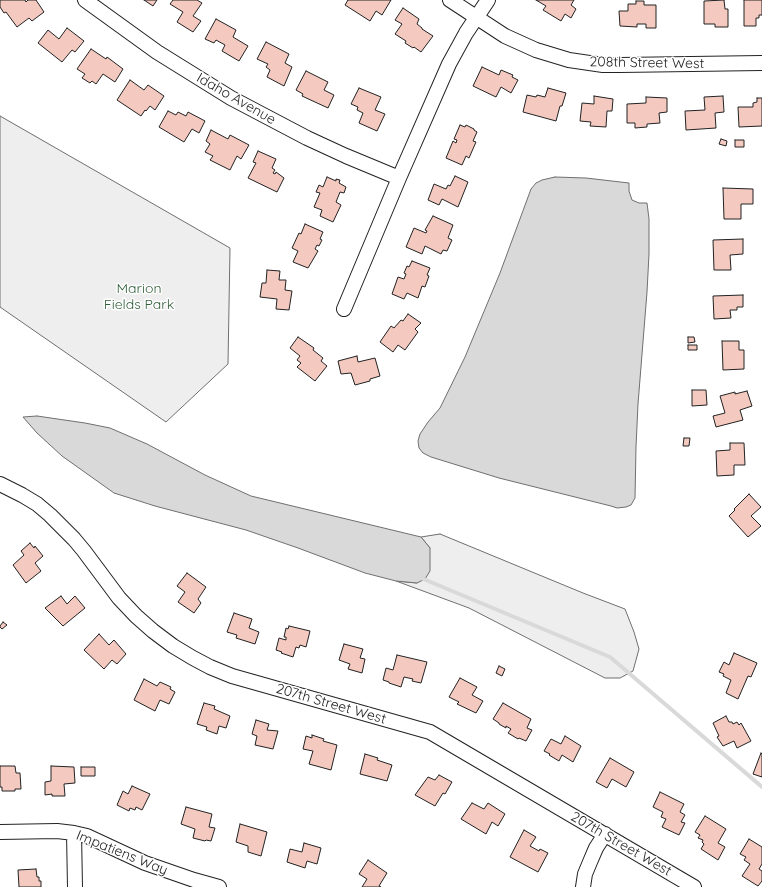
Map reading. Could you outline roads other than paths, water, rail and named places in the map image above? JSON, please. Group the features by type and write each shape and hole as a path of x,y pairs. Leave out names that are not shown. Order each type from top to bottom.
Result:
{"street":[{"name":"Idaho Avenue","path":"85,0 157,52 231,98 307,138 399,178"},
{"name":"208th Street West","path":"450,0 505,36 536,50 569,60 603,65 762,63"},
{"path":"344,309 449,64 476,17 488,0"},
{"name":"207th Street West","path":"0,484 37,504 63,526 84,551 119,598 136,616 179,650 210,667 232,676 430,732 694,887"},
{"name":"Impatiens Way","path":"0,832 57,831 87,836 145,863 219,887"},
{"path":"74,833 75,887"},
{"path":"583,887 585,874 596,848 605,834"}],"waterway":[{"path":"421,578 610,657 762,787"}],"park label":[{"name":"Marion Fields Park","path":"139,298"}]}
